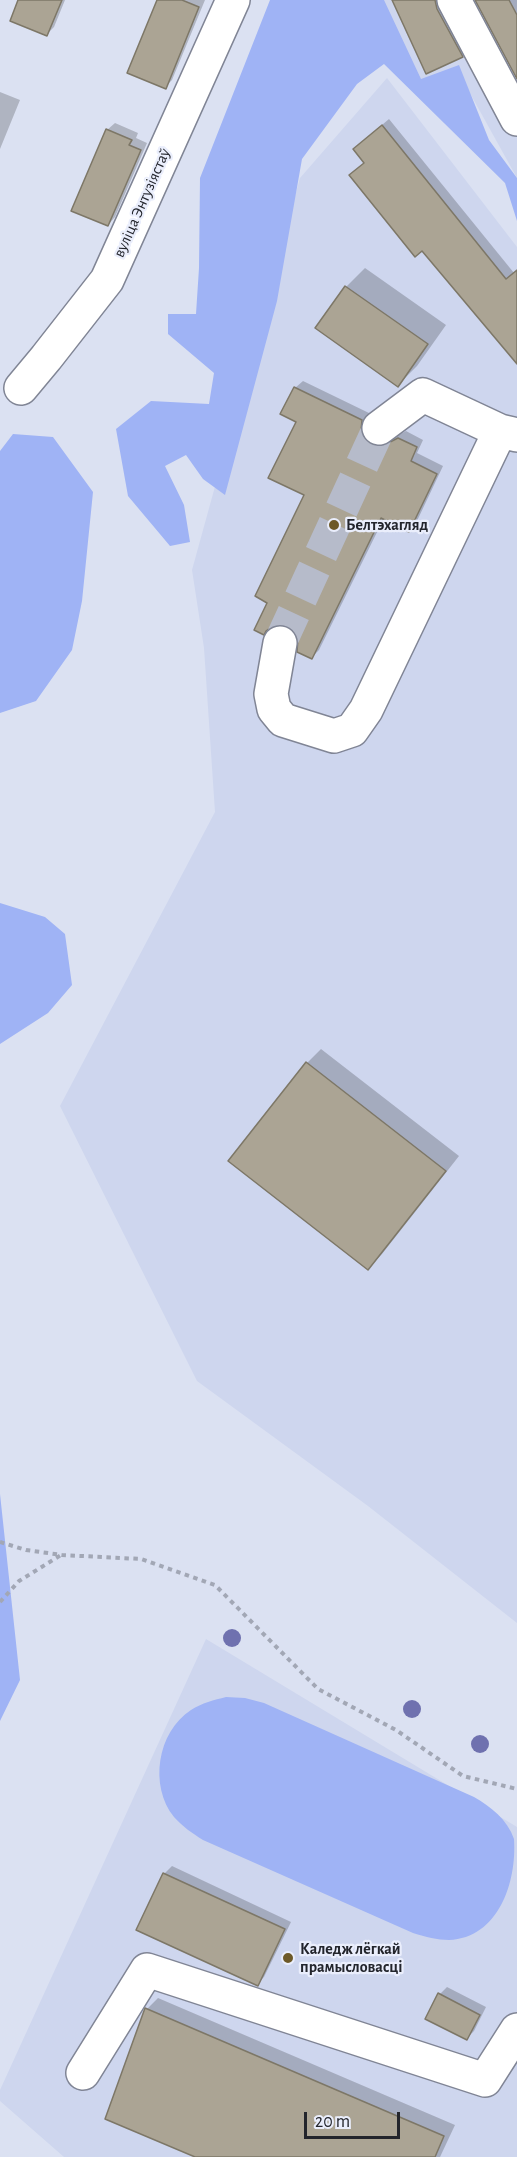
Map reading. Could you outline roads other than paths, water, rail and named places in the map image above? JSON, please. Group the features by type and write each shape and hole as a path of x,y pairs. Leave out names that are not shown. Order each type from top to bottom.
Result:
{"street":[{"name":"вуліца Энтузіястаў","path":"21,388 107,280 233,0"},
{"path":"454,0 517,119"},
{"path":"280,643 271,694 274,709 283,720 334,736 352,730 366,710 509,433 423,395 379,428"},
{"path":"83,2073 147,1970 485,2080 517,2030"}],"tunnel":[{"path":"280,643 379,428"}],"place":[{"name":"Белтэхагляд","path":"334,525"},
{"name":"Каледж лёгкай прамысловасці","path":"288,1958"}]}
